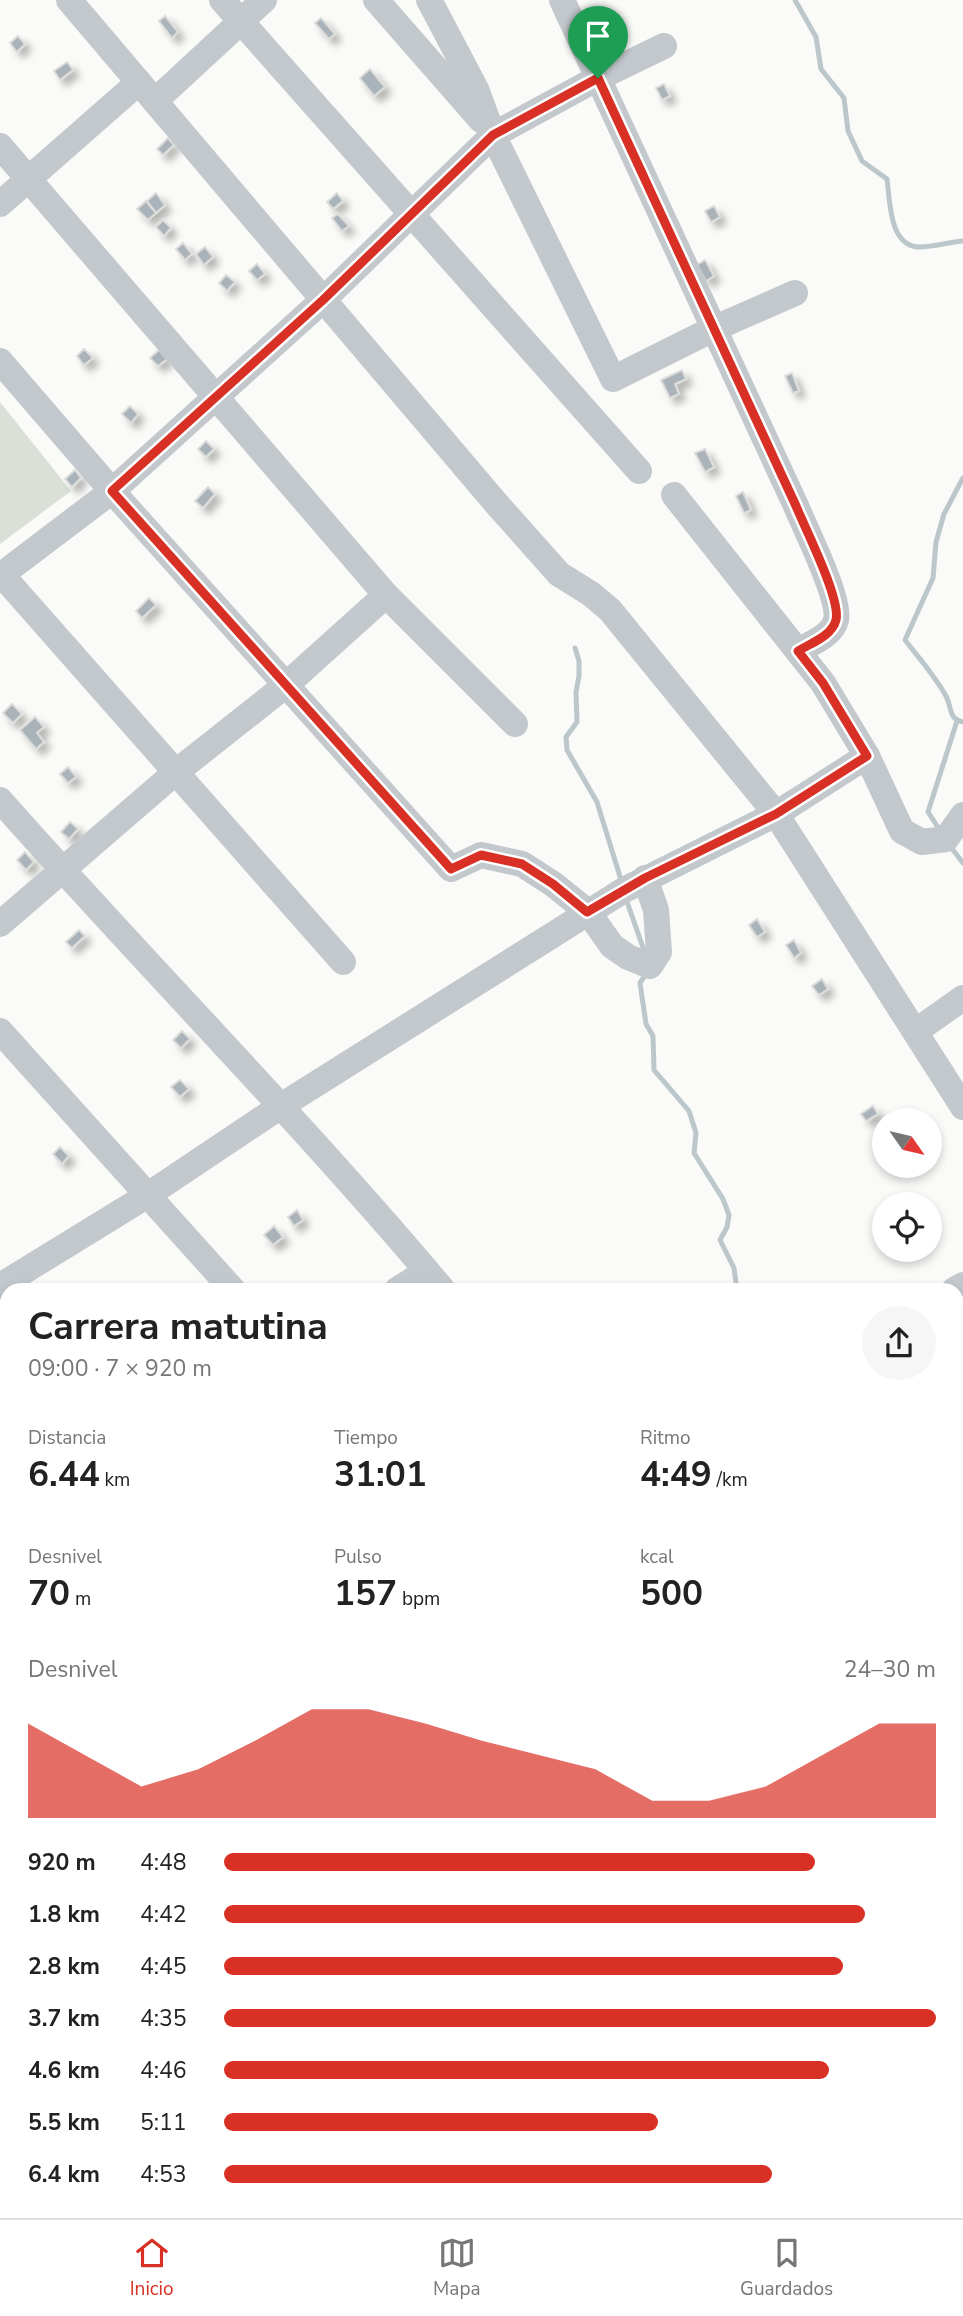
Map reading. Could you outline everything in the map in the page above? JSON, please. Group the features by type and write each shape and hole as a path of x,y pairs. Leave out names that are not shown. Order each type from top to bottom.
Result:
{"street":[{"path":"69,0 559,574 591,594 610,610 776,814 963,1107"},
{"path":"222,0 639,471"},
{"path":"0,204 29,179 241,21 264,0"},
{"path":"376,0 493,135"},
{"path":"429,0 476,89 493,135 613,379 713,329 796,293"},
{"path":"562,0 796,506 835,605 836,620 828,633 798,651"},
{"path":"343,962 1,576 112,491 323,300 493,135 664,46"},
{"path":"0,146 386,595 515,724"},
{"path":"0,360 112,491 451,869 481,855 522,864 553,884 587,912 612,946 628,957 650,966 659,952 656,910 645,878"},
{"path":"674,495 823,683 867,756 902,831 922,842 946,839 963,815"},
{"path":"0,924 176,772 286,685 386,595"},
{"path":"5,1283 148,1195 281,1106 587,912 645,878 776,814 867,756"},
{"path":"0,800 61,870 281,1106 435,1280"},
{"path":"915,1031 963,998"},
{"path":"0,1031 227,1283"}],"shaded area":[{"path":"0,402 71,491 0,544"}],"building":[{"path":"165,16 178,32 172,38 159,21"},
{"path":"321,18 335,34 329,39 315,23"},
{"path":"18,36 25,44 17,52 10,43"},
{"path":"67,62 73,70 60,80 54,71"},
{"path":"370,69 385,87 374,96 360,78"},
{"path":"664,84 670,96 662,100 656,88"},
{"path":"168,138 174,145 163,155 157,149"},
{"path":"156,193 165,205 156,213 147,201"},
{"path":"337,193 343,201 333,209 327,202"},
{"path":"146,201 156,213 148,220 137,209"},
{"path":"714,206 720,217 711,222 705,211"},
{"path":"338,214 349,226 342,231 332,218"},
{"path":"163,220 171,228 164,236 156,227"},
{"path":"183,243 192,254 185,260 176,249"},
{"path":"205,247 213,257 204,265 196,254"},
{"path":"705,260 714,276 706,281 697,265"},
{"path":"257,264 265,274 257,280 249,271"},
{"path":"226,275 235,282 227,291 219,283"},
{"path":"84,349 93,358 84,365 77,356"},
{"path":"159,350 167,359 158,366 150,358"},
{"path":"682,370 686,379 675,384 679,394 670,398 661,380"},
{"path":"792,373 799,391 793,393 785,376"},
{"path":"130,406 138,414 131,423 122,414"},
{"path":"206,441 214,449 206,457 198,449"},
{"path":"705,449 714,467 705,472 695,453"},
{"path":"75,470 81,478 72,487 65,479"},
{"path":"208,487 215,494 203,508 195,501"},
{"path":"743,492 751,510 744,513 736,496"},
{"path":"149,598 156,605 142,618 136,611"},
{"path":"12,704 22,714 13,723 3,713"},
{"path":"35,717 44,727 37,733 44,742 36,749 20,730"},
{"path":"68,767 76,777 68,783 60,774"},
{"path":"70,822 78,829 69,839 61,832"},
{"path":"25,852 34,862 26,870 17,860"},
{"path":"757,919 765,932 757,937 749,925"},
{"path":"79,930 85,936 72,948 66,942"},
{"path":"794,940 801,953 794,958 786,945"},
{"path":"822,979 828,989 819,995 812,986"},
{"path":"182,1031 190,1039 181,1048 173,1040"},
{"path":"180,1080 189,1089 180,1097 171,1087"},
{"path":"873,1106 874,1108 872,1108 872,1118 866,1121 861,1114"},
{"path":"60,1147 69,1156 62,1164 53,1154"},
{"path":"297,1210 303,1220 294,1226 288,1217"},
{"path":"274,1226 283,1237 273,1245 264,1235"}],"waterway":[{"path":"795,0 816,37 821,69 844,98 848,131 862,161 887,179 893,221 902,239 910,245 920,247 963,241"},
{"path":"963,478 944,514 936,542 933,578 905,640 942,689 955,718 963,722"},
{"path":"575,648 579,661 577,722 566,737 567,750 597,802 622,883"},
{"path":"941,832 928,812 957,721"},
{"path":"950,846 963,863"},
{"path":"626,899 646,956"},
{"path":"646,974 640,983 646,1024 653,1036 654,1070 689,1111 696,1133 694,1153 723,1199 729,1215 727,1227 720,1240 734,1268 736,1283"}],"route":[{"path":"598,78 823,570 835,605 836,620 828,633 798,651 823,683 867,756 776,814 645,878 587,912 553,884 522,864 481,855 451,869 112,491 323,300 493,135 598,78"}]}
